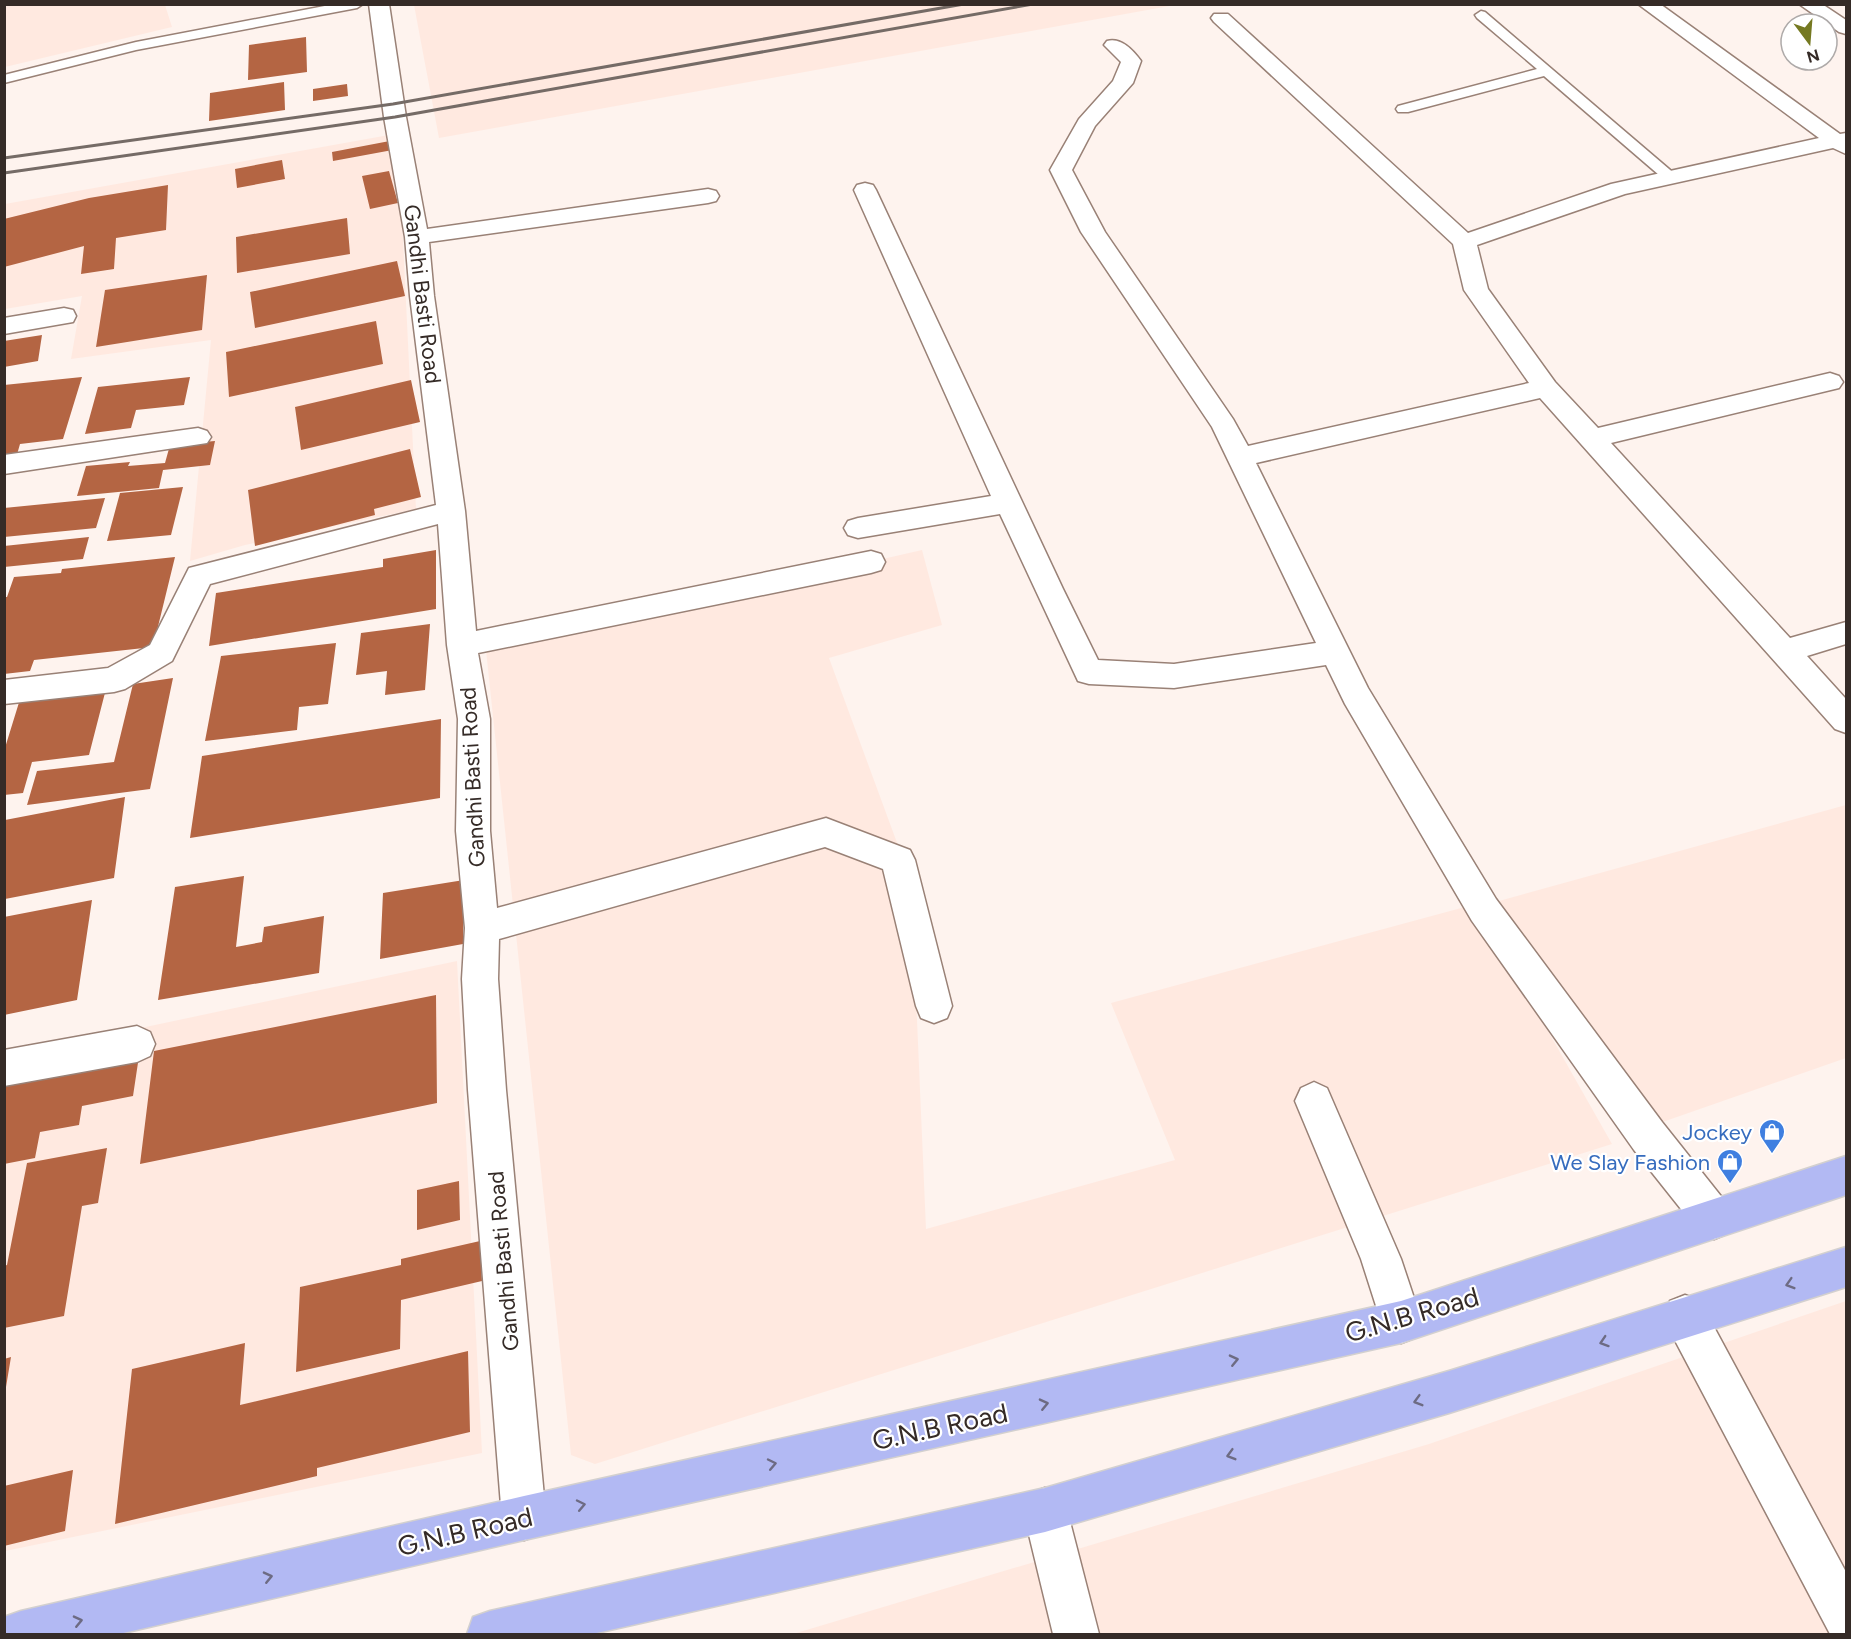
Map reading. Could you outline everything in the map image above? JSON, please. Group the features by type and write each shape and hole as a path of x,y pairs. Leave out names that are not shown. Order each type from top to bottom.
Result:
{"main road":[{"name":"G.N.B Road","path":"21,1635 524,1518 1039,1405 1401,1322 1846,1176"},
{"path":"490,1635 1045,1510 1449,1392 1684,1316 1846,1267"}],"street":[{"name":"Gandhi Basti Road","path":"379,4 395,117 417,237 423,308 451,511 462,645 474,719 472,831 482,928 480,979 487,1090 524,1518"},
{"path":"1647,4 1844,143"},
{"path":"1808,4 1846,28"},
{"path":"1221,18 1464,242 1476,290 1546,388 1846,720"},
{"path":"1114,45 1131,62 1123,83 1086,123 1061,170 1093,232 1224,424 1356,695 1484,910 1648,1136 1714,1219"},
{"path":"1464,242 1619,189 1844,143"},
{"path":"864,190 1008,503 1089,672 1174,676 1335,652"},
{"path":"417,237 708,196"},
{"path":"4,326 64,316"},
{"path":"1591,439 1830,382"},
{"path":"1240,457 1546,388"},
{"path":"4,465 198,437"},
{"path":"858,528 1008,503"},
{"path":"4,692 114,680 161,653 199,576 451,511"},
{"path":"462,645 871,562"},
{"path":"1784,651 1846,633"},
{"path":"482,928 826,832 898,860 934,1006"},
{"path":"4,1068 137,1044"},
{"path":"1314,1101 1381,1260 1401,1322"},
{"path":"1684,1316 1846,1618"},
{"path":"1045,1510 1076,1635"}],"lane":[{"path":"4,79 136,46 357,4"},
{"path":"1482,15 1671,178"},
{"path":"1403,109 1546,71"}],"shaded area":[{"path":"414,4 1175,5 439,138"},
{"path":"4,5 165,5 172,27 5,67"},
{"path":"389,135 399,157 416,509 245,545 190,561 211,340 71,359 82,296 5,309 5,204"},
{"path":"922,550 942,625 829,658 896,840 922,898 914,950 926,1229 1175,1160 1111,1003 1476,904 1612,1144 595,1464 571,1455 486,650"},
{"path":"1846,805 1846,1058 1634,1132 1499,901"},
{"path":"457,961 482,1453 5,1551 4,1057"},
{"path":"1846,1301 1846,1634 793,1634 1429,1444"}],"building":[{"path":"306,37 307,72 248,80 249,45"},
{"path":"284,82 285,110 209,121 210,93"},
{"path":"347,84 348,96 313,101 313,89"},
{"path":"395,140 398,149 333,161 332,152"},
{"path":"282,160 285,179 237,188 235,169"},
{"path":"389,171 398,203 370,209 362,176"},
{"path":"168,185 166,230 116,238 114,269 81,274 84,246 4,267 4,219 89,198"},
{"path":"347,218 350,254 237,273 236,237"},
{"path":"397,261 405,296 255,328 250,292"},
{"path":"207,275 202,330 96,347 105,290"},
{"path":"376,321 383,364 229,397 226,352"},
{"path":"42,335 38,361 4,367 4,341"},
{"path":"82,377 63,439 20,444 16,458 4,459 4,385"},
{"path":"190,377 184,405 136,410 131,428 85,434 98,387"},
{"path":"411,380 420,422 301,450 295,407"},
{"path":"215,441 210,465 163,470 159,488 77,496 86,466 130,462 128,466 165,463 170,445"},
{"path":"410,449 421,497 374,509 375,515 255,546 248,490"},
{"path":"183,487 171,535 107,541 120,493"},
{"path":"105,498 96,528 4,537 4,508"},
{"path":"89,537 83,559 4,567 4,546"},
{"path":"436,550 436,609 209,646 216,593 383,567 383,559"},
{"path":"175,557 153,647 34,660 30,671 4,674 4,597 7,597 14,577 61,573 62,569"},
{"path":"430,624 425,690 385,695 387,671 356,675 361,633"},
{"path":"336,643 328,704 299,707 297,730 205,741 221,656"},
{"path":"173,678 150,789 27,805 37,771 114,762 133,684"},
{"path":"107,685 89,755 32,762 23,793 4,795 4,751 21,696"},
{"path":"441,719 440,798 190,838 202,756"},
{"path":"125,797 114,878 5,899 5,820"},
{"path":"244,876 236,947 262,942 264,927 324,916 319,973 158,1000 175,887"},
{"path":"464,880 463,944 380,959 383,893"},
{"path":"92,900 77,1000 4,1015 4,917"},
{"path":"436,995 437,1103 140,1164 154,1051"},
{"path":"139,1056 133,1096 82,1106 79,1125 40,1132 35,1158 4,1164 4,1080"},
{"path":"107,1148 98,1203 82,1206 64,1316 4,1328 4,1266 7,1265 27,1163"},
{"path":"459,1181 460,1220 417,1230 417,1190"},
{"path":"480,1241 482,1281 401,1300 400,1349 296,1372 300,1287 401,1265 401,1259"},
{"path":"245,1343 240,1405 468,1351 470,1432 317,1468 317,1476 115,1524 132,1369"},
{"path":"11,1357 6,1387 4,1387 4,1359"},
{"path":"73,1470 65,1531 4,1546 4,1486"}],"railway":[{"path":"4,158 393,104 964,4"},
{"path":"4,173 395,117 1033,4"}],"place":[{"name":"Jockey","path":"1772,1155"},
{"name":"We Slay Fashion","path":"1730,1185"}]}
